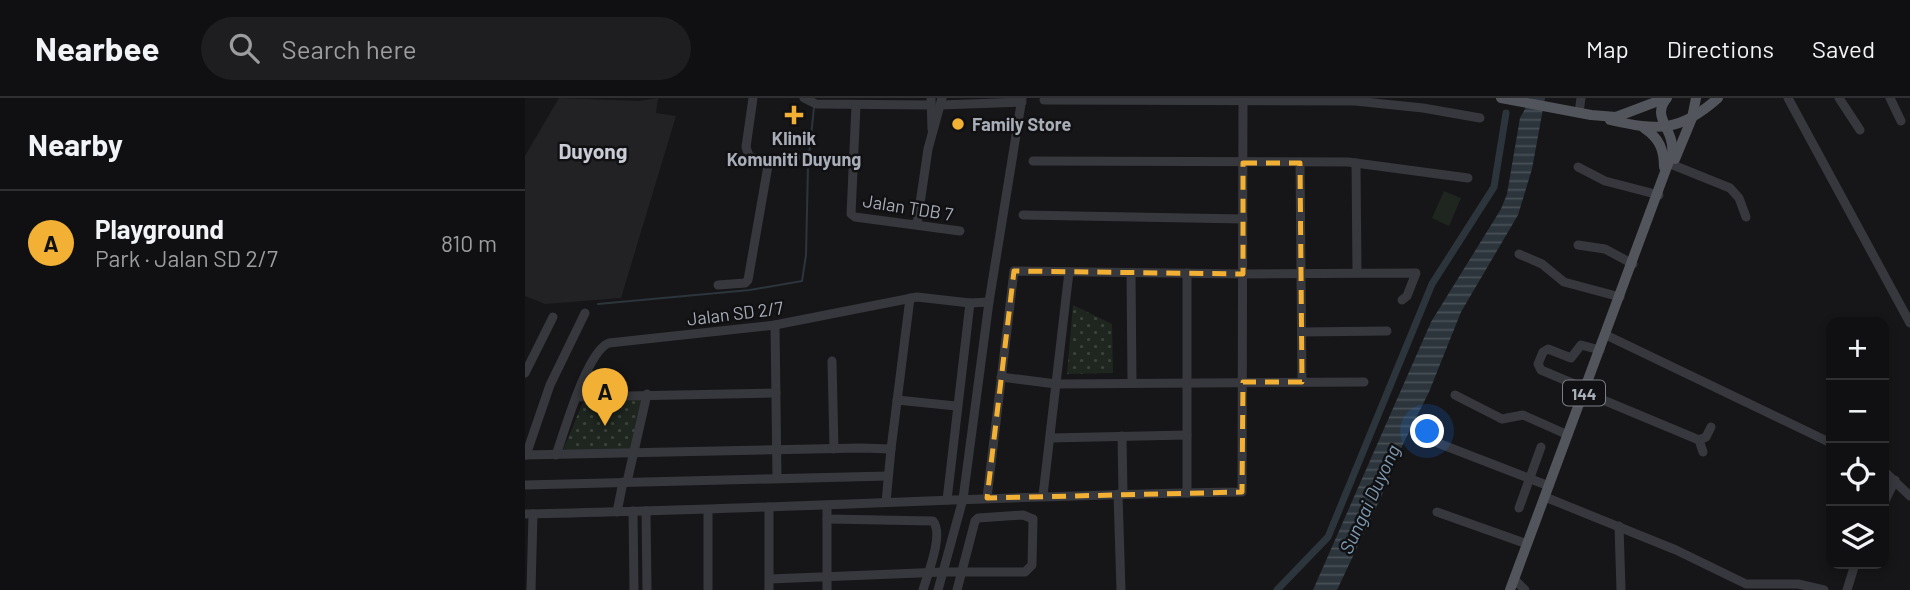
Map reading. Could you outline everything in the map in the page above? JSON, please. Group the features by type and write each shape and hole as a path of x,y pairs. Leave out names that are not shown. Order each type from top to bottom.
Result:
{"main road":[{"path":"1501,98 1638,126 1667,127 1692,118 1718,98"},
{"path":"1591,115 1626,115 1666,98"},
{"name":"144","path":"1512,585 1660,191 1672,153 1672,138 1661,119 1660,109 1666,98"},
{"name":"144","path":"1660,191 1692,118 1696,98"},
{"path":"1679,150 1718,98"},
{"path":"1638,126 1653,134 1662,149 1664,168 1660,191"}],"street":[{"path":"753,98 747,151 753,158 769,160 796,157"},
{"path":"1579,113 1581,98"},
{"path":"1788,98 1910,323"},
{"path":"1839,98 1860,130"},
{"path":"1890,98 1901,121"},
{"path":"917,224 928,149 941,101 1022,100 989,302 963,499 937,590"},
{"path":"1044,100 1355,101 1423,108 1480,118"},
{"path":"531,590 528,571 529,514 708,510 1044,495 1242,492 1243,100"},
{"path":"810,101 856,106 930,102 932,134"},
{"name":"Jalan TDB 7","path":"856,106 851,214 855,217 960,231"},
{"path":"718,285 744,283 748,280 769,160"},
{"path":"1033,161 1356,163 1468,178"},
{"path":"1300,163 1302,382"},
{"path":"1356,163 1357,273"},
{"path":"1673,165 1730,188 1739,198 1746,217"},
{"path":"1578,167 1605,181 1660,191"},
{"path":"1023,215 1243,219"},
{"path":"1578,245 1605,248 1633,264"},
{"path":"1519,254 1542,264 1565,282 1620,297"},
{"path":"987,498 1014,271 1187,274 1416,273 1407,296 1402,300"},
{"path":"1044,495 1069,272"},
{"path":"1131,273 1132,383"},
{"path":"1187,274 1187,493"},
{"path":"886,502 910,298"},
{"name":"Jalan SD 2/7","path":"556,454 587,370 603,346 775,325 910,298 989,302"},
{"path":"947,500 970,303"},
{"path":"585,313 550,385 526,455 891,449"},
{"path":"525,373 553,317"},
{"path":"775,325 777,478"},
{"path":"1302,332 1387,331"},
{"path":"1606,335 1826,441"},
{"path":"1600,350 1581,345 1571,358 1548,349 1543,352 1538,364 1541,370 1585,391 1699,440 1706,437 1711,426"},
{"path":"832,361 834,449"},
{"path":"1001,377 1056,384 1364,382"},
{"path":"577,397 776,393"},
{"path":"617,512 647,394"},
{"path":"1455,395 1501,419 1524,415 1568,435"},
{"path":"897,400 956,406"},
{"path":"1050,438 1187,435"},
{"path":"1121,590 1122,436"},
{"path":"1430,440 1549,485"},
{"path":"1699,440 1703,452"},
{"path":"1519,508 1541,447"},
{"path":"1889,475 1910,496"},
{"path":"525,485 888,476"},
{"path":"1889,493 1895,480"},
{"path":"1545,497 1676,550 1746,584 1798,584 1824,590"},
{"path":"827,505 827,590"},
{"path":"769,507 769,590"},
{"path":"708,510 708,590"},
{"path":"633,511 634,590"},
{"path":"646,511 647,590"},
{"path":"1437,512 1527,544"},
{"path":"769,579 827,576 943,572 961,572 1030,570 1033,519 1023,515 978,518 975,521 961,572 957,590"},
{"path":"827,519 933,521 937,527 937,537 923,590"},
{"path":"1619,526 1621,590"},
{"path":"1848,589 1854,569"},
{"path":"1512,585 1525,590"}],"highlighted area":[{"path":"1243,163 1300,163 1302,382 1243,382 1242,492 987,498 1014,271 1243,274"}],"shaded area":[{"path":"559,98 639,101 658,98 656,113 676,116 621,298 545,304 525,296 525,156"},
{"path":"1444,191 1461,198 1449,226 1432,218"},
{"path":"1073,305 1112,324 1113,373 1067,374"},
{"path":"643,399 631,450 563,450 583,402"}],"water":[{"name":"Sungai Duyong","path":"1531,98 1545,98 1532,169 1518,215 1461,312 1429,392 1337,590 1313,590 1431,322 1501,209 1507,194 1520,118"}],"waterway":[{"path":"598,304 750,290 802,281 806,255 808,166 814,107"},
{"path":"1277,590 1328,537 1432,284 1494,187 1506,113"}],"place":[{"name":"Klinik Komuniti Duyung","path":"794,115"},
{"name":"Family Store","path":"958,124"},
{"name":"Playground","path":"605,426"}],"district":[{"name":"Duyong","path":"593,150"}]}
